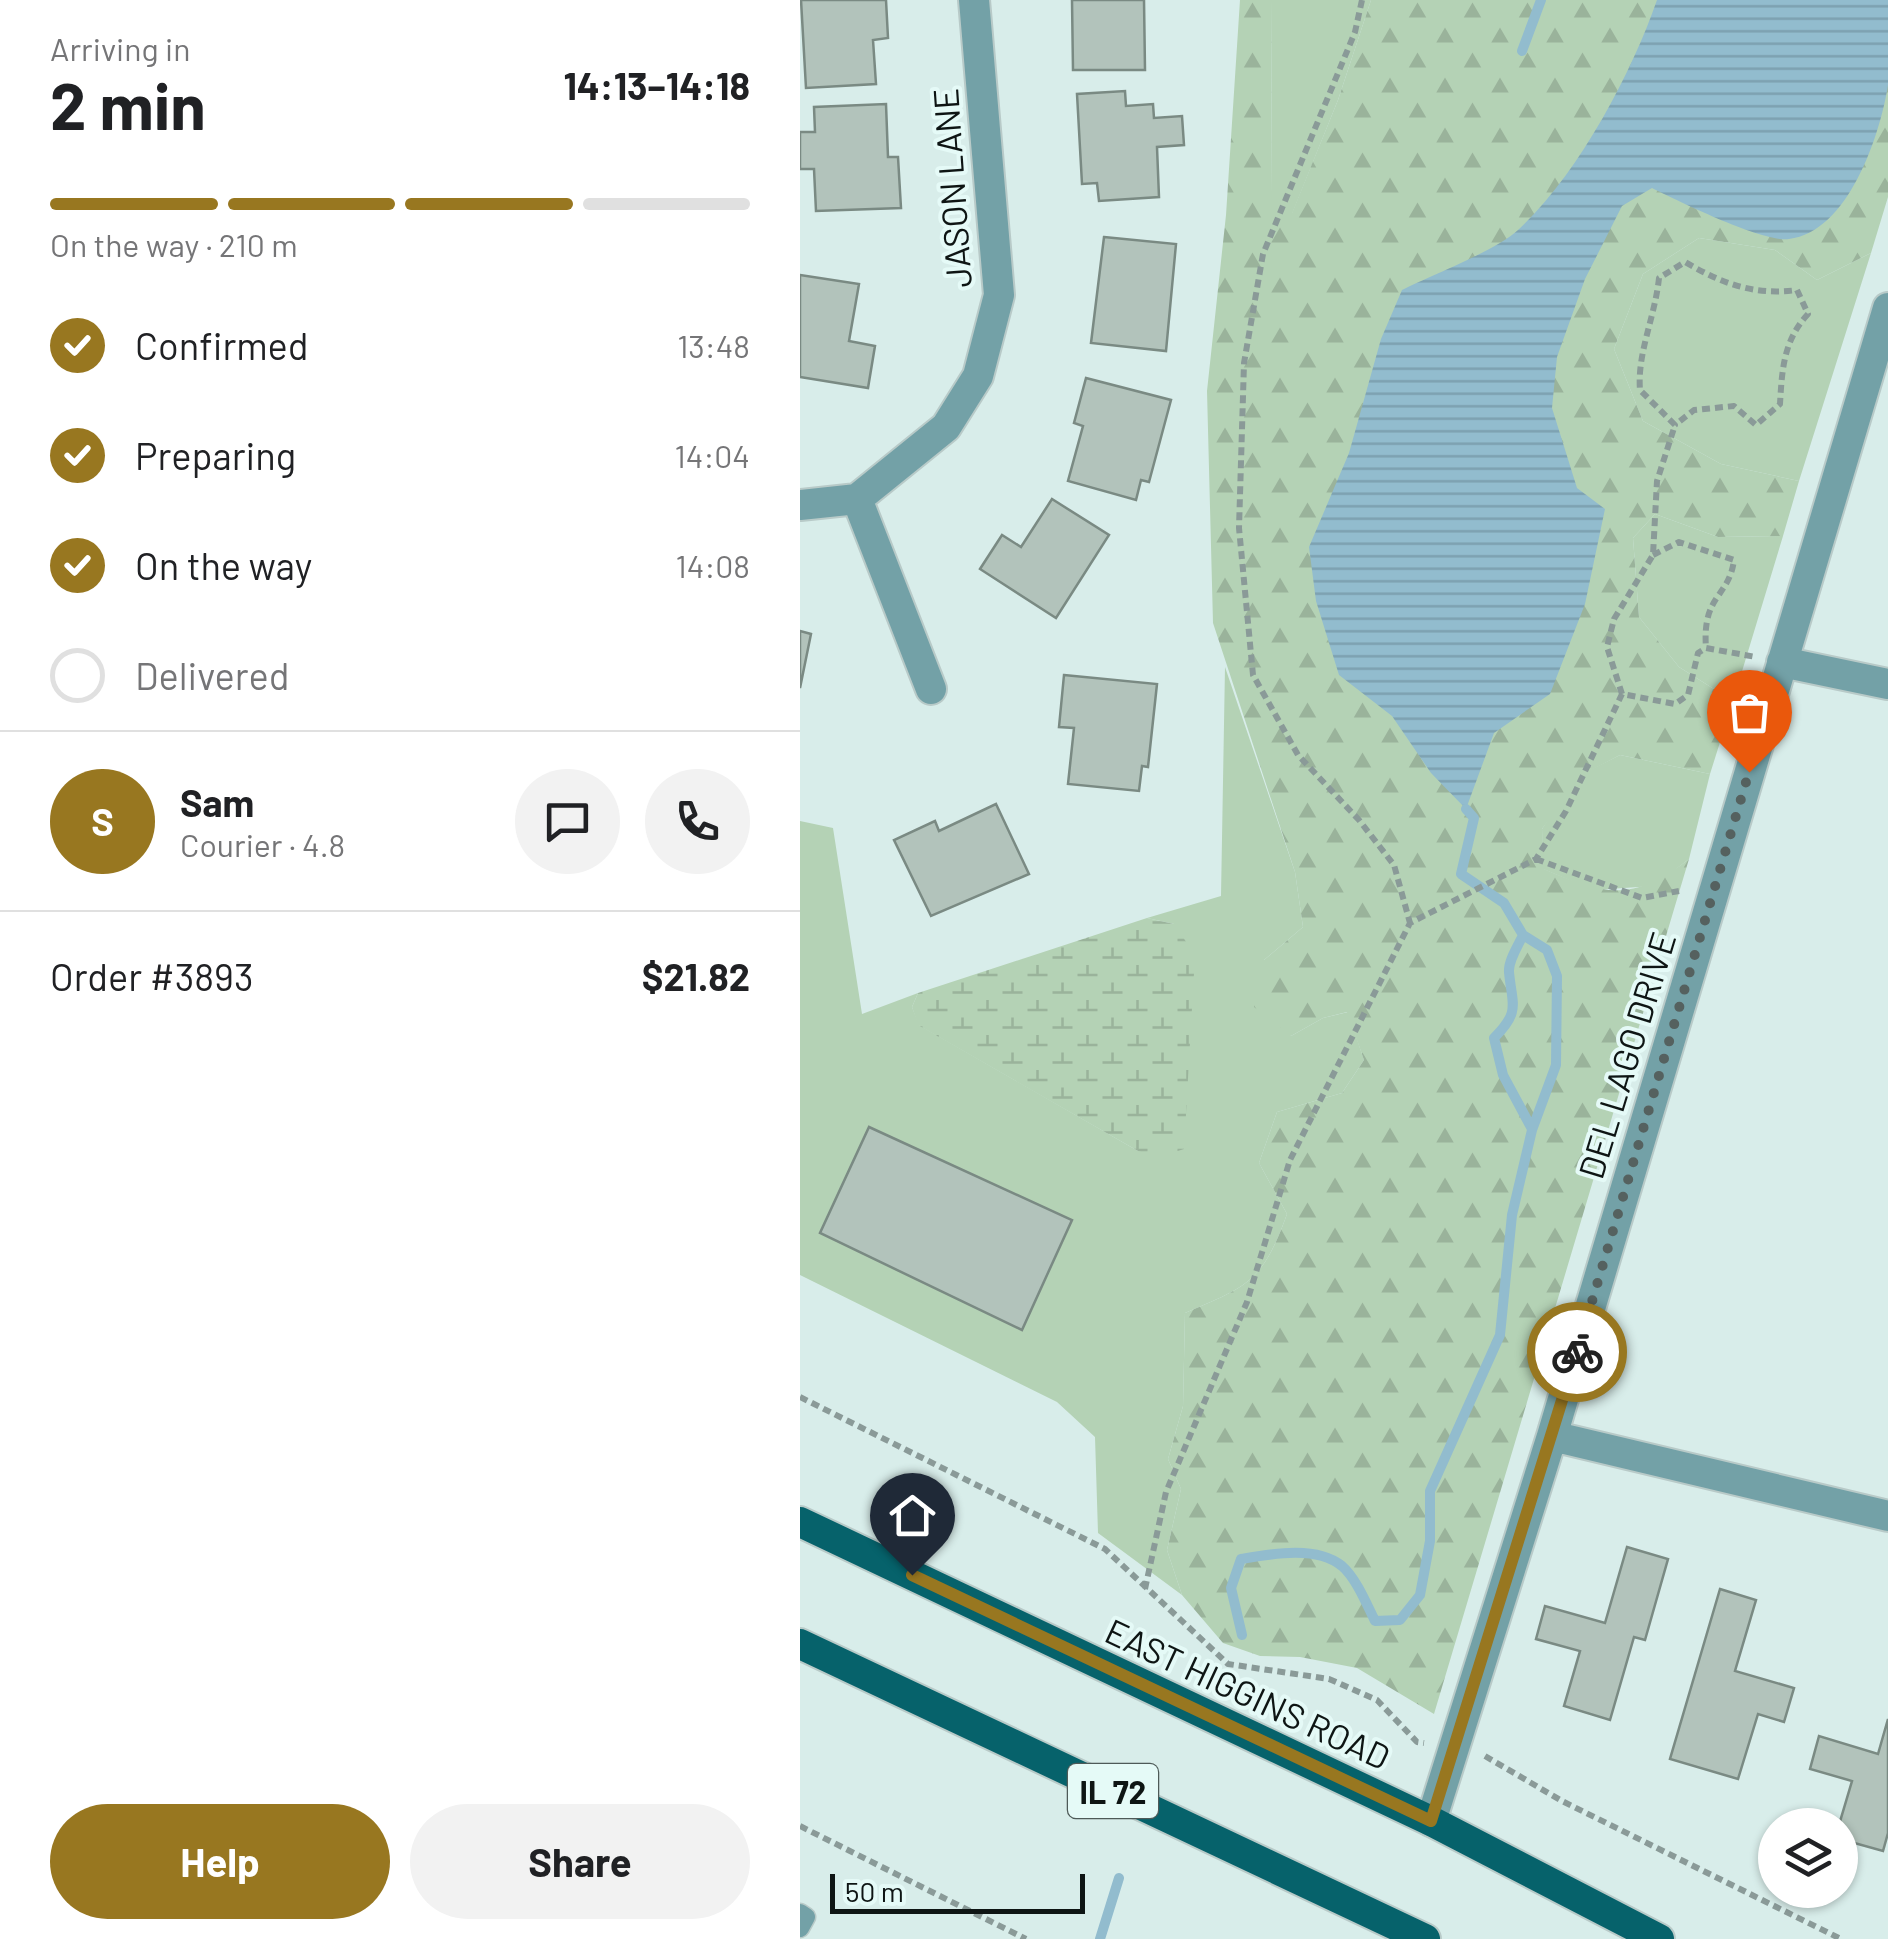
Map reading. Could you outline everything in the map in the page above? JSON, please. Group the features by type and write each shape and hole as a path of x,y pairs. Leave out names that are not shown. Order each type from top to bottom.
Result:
{"main road":[{"name":"EAST HIGGINS ROAD","path":"800,1522 1431,1821 1660,1939"},
{"name":"IL 72","path":"800,1644 1425,1939"}],"street":[{"name":"JASON LANE","path":"857,499 946,428 978,376 999,295 974,0"},
{"name":"DEL LAGO DRIVE","path":"1431,1821 1552,1436 1782,662 1882,354 1888,308"},
{"path":"800,504 857,499 932,689"},
{"path":"1782,662 1888,684"},
{"path":"1552,1436 1888,1516"}],"lane":[{"path":"800,1913 806,1917 800,1928"}],"path":[{"path":"1362,0 1355,32 1263,254 1244,363 1239,528 1253,675 1298,755 1359,820 1394,865 1410,923"},
{"path":"1144,1588 1166,1492 1247,1302 1290,1160 1410,923 1536,859 1566,811 1622,694 1607,647 1614,619 1653,554 1657,481 1675,425 1694,410 1734,406 1756,425 1780,404 1782,363 1792,331 1808,314 1797,290 1772,293 1722,283 1685,262 1659,278 1654,320 1638,364 1640,390 1675,425"},
{"path":"1653,554 1679,542 1734,560 1732,577 1714,596 1704,622 1706,648"},
{"path":"1622,694 1675,704 1688,696 1698,653 1706,648 1782,662"},
{"path":"1536,859 1642,898 1680,891"},
{"path":"800,1397 1106,1549 1228,1664 1329,1679 1377,1700 1417,1742 1488,1757 1562,1800 1841,1939"},
{"path":"800,1826 1013,1936 1026,1939"}],"green space":[{"path":"1240,0 1272,0 1271,193 1292,213 1338,100 1371,0 1888,0 1888,197 1871,253 1817,280 1775,250 1699,238 1643,274 1614,349 1643,421 1721,464 1799,481 1783,536 1718,537 1655,514 1633,538 1639,617 1679,667 1733,701 1710,774 1620,755 1582,775 1542,829 1544,869 1602,889 1635,888 1689,859 1434,1714 1357,1668 1300,1657 1260,1656 1223,1643 1182,1595 1167,1550 1181,1489 1168,1459 1183,1406 1185,1313 1239,1287 1261,1268 1270,1254 1287,1214 1259,1163 1277,1112 1342,1093 1364,1060 1347,1012 1323,1018 1291,1036 1254,1007 1264,960 1303,927 1295,872 1213,623 1207,391 1226,215"},
{"path":"1272,0 1371,0 1338,100 1292,214 1271,194"},
{"path":"1699,238 1775,250 1817,280 1871,253 1799,481 1721,464 1643,421 1614,349 1643,274"},
{"path":"1655,514 1718,537 1783,536 1733,701 1679,667 1639,617 1633,538"},
{"path":"1225,667 1295,872 1303,927 1264,960 1291,1036 1323,1018 1348,1012 1364,1060 1342,1093 1277,1112 1259,1163 1287,1214 1270,1254 1261,1268 1239,1287 1185,1313 1183,1406 1168,1459 1181,1489 1167,1550 1182,1595 1098,1533 1095,1437 1057,1402 800,1275 800,821 833,828 862,1014 918,993 912,1007 919,1025 1138,1151 1174,924 1147,918 1221,896"},
{"path":"1620,755 1710,774 1689,859 1654,886 1593,890 1543,869 1542,829 1582,774"},
{"path":"1147,918 1174,924 1195,955 1184,1149 1159,1157 1138,1151 918,1025 912,1007 918,993"}],"water":[{"path":"1657,0 1888,0 1888,85 1884,106 1858,178 1828,219 1810,232 1789,239 1761,235 1652,188 1622,206 1585,279 1557,357 1552,408 1577,488 1605,509 1585,604 1550,694 1494,733 1466,809 1431,773 1392,716 1339,675 1316,601 1309,547 1349,453 1381,339 1402,290 1508,238 1540,208 1600,123 1633,60"}],"building":[{"path":"801,0 886,0 888,38 873,40 876,84 806,88"},
{"path":"1072,0 1144,0 1145,70 1073,70"},
{"path":"1125,91 1126,106 1153,104 1154,118 1182,116 1184,145 1157,147 1159,197 1099,201 1097,183 1082,184 1077,94"},
{"path":"886,104 888,157 898,157 901,208 816,211 814,169 800,169 800,132 815,132 814,107"},
{"path":"1104,237 1176,244 1166,351 1091,343"},
{"path":"800,275 859,284 849,341 875,346 868,388 800,377"},
{"path":"1086,378 1171,400 1149,482 1141,480 1136,500 1068,481 1083,426 1074,423"},
{"path":"1052,499 1109,535 1056,618 980,569 1002,535 1021,547"},
{"path":"800,631 811,634 800,688"},
{"path":"1064,675 1157,684 1148,767 1142,766 1139,791 1068,784 1074,728 1059,727"},
{"path":"996,804 1029,874 931,916 894,840 935,821 939,831"},
{"path":"869,1127 1072,1220 1022,1330 820,1233"},
{"path":"1627,1547 1668,1559 1645,1640 1634,1637 1610,1720 1564,1706 1580,1651 1536,1639 1545,1606 1605,1623"},
{"path":"1720,1589 1756,1600 1735,1671 1794,1688 1784,1722 1758,1714 1738,1779 1670,1759"},
{"path":"1888,1719 1888,1833 1883,1851 1858,1844 1858,1808 1844,1808 1852,1781 1810,1769 1819,1736 1878,1754"}],"waterway":[{"path":"1522,51 1541,0"},
{"path":"1242,1635 1231,1588 1241,1559 1279,1553 1307,1553 1331,1559 1352,1577 1375,1621 1400,1620 1420,1595 1430,1541 1430,1491 1500,1335 1512,1215 1532,1130 1556,1065 1557,976 1547,950 1523,935 1504,903 1461,874 1474,818 1466,809"},
{"path":"1523,935 1509,968 1511,1014 1494,1038 1503,1075 1532,1129"},
{"path":"1100,1939 1119,1878"}],"way so far":[{"path":"1577,1352 1749,772"}],"route":[{"path":"912,1575 1431,1821 1577,1352"}]}
